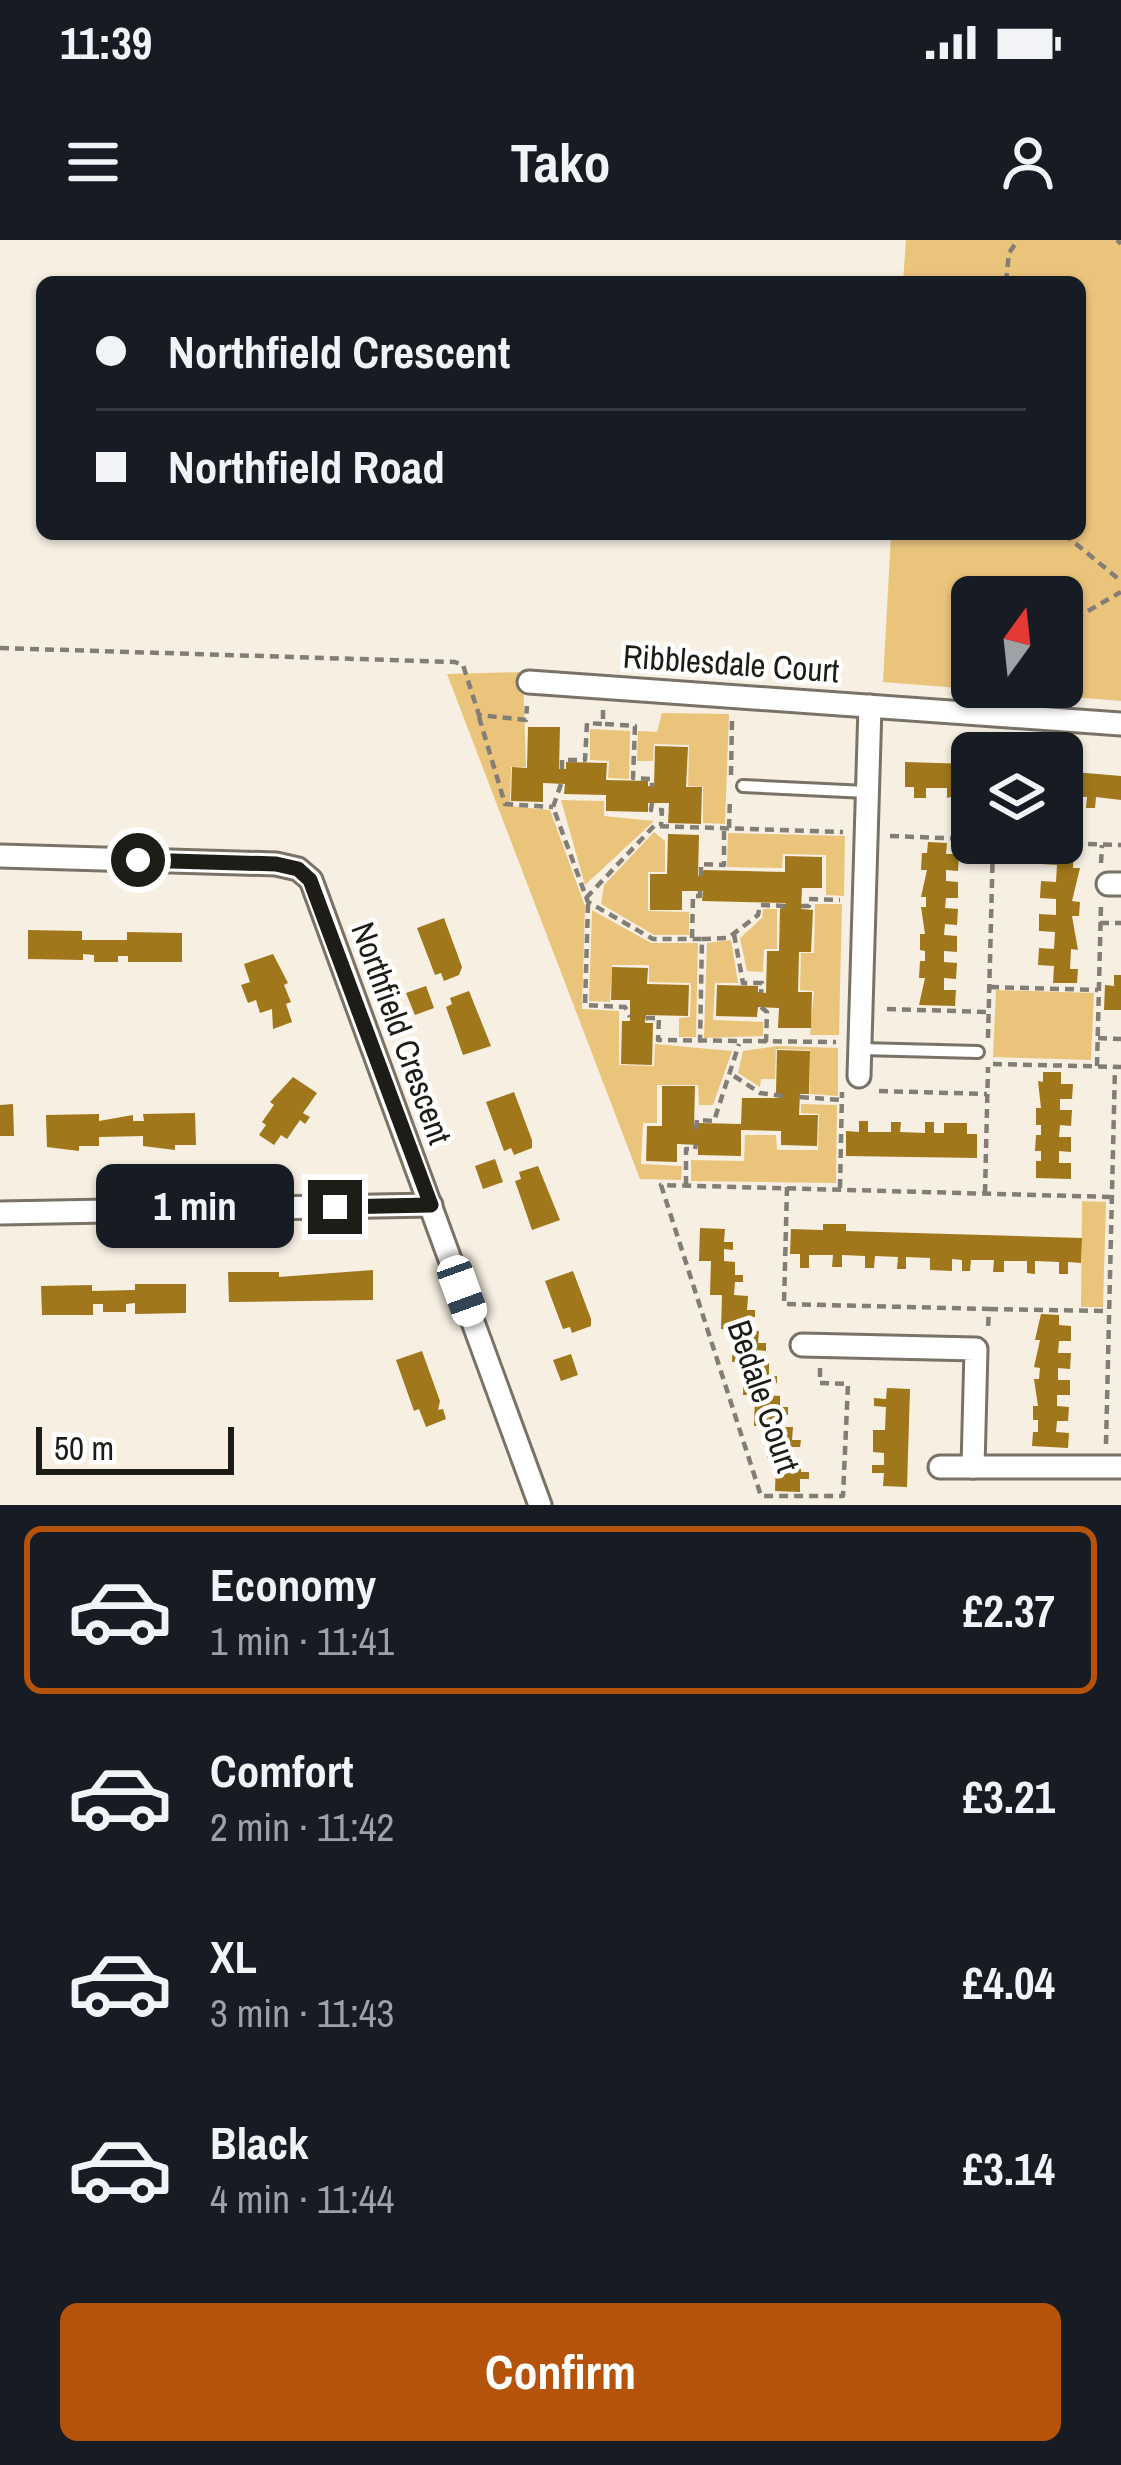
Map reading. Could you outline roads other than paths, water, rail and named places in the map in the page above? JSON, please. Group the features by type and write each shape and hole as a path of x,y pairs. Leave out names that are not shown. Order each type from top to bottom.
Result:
{"street":[{"name":"Ribblesdale Court","path":"529,682 870,706 855,1080"},
{"path":"870,706 1121,724"},
{"name":"Northfield Crescent","path":"0,856 276,864 298,869 310,880 540,1505"},
{"path":"0,1213 431,1205"},
{"name":"Bedale Court","path":"805,1352 976,1349 973,1467"},
{"path":"940,1467 1113,1467"}],"lane":[{"path":"742,786 867,792"},
{"path":"860,1045 978,1052"}]}
